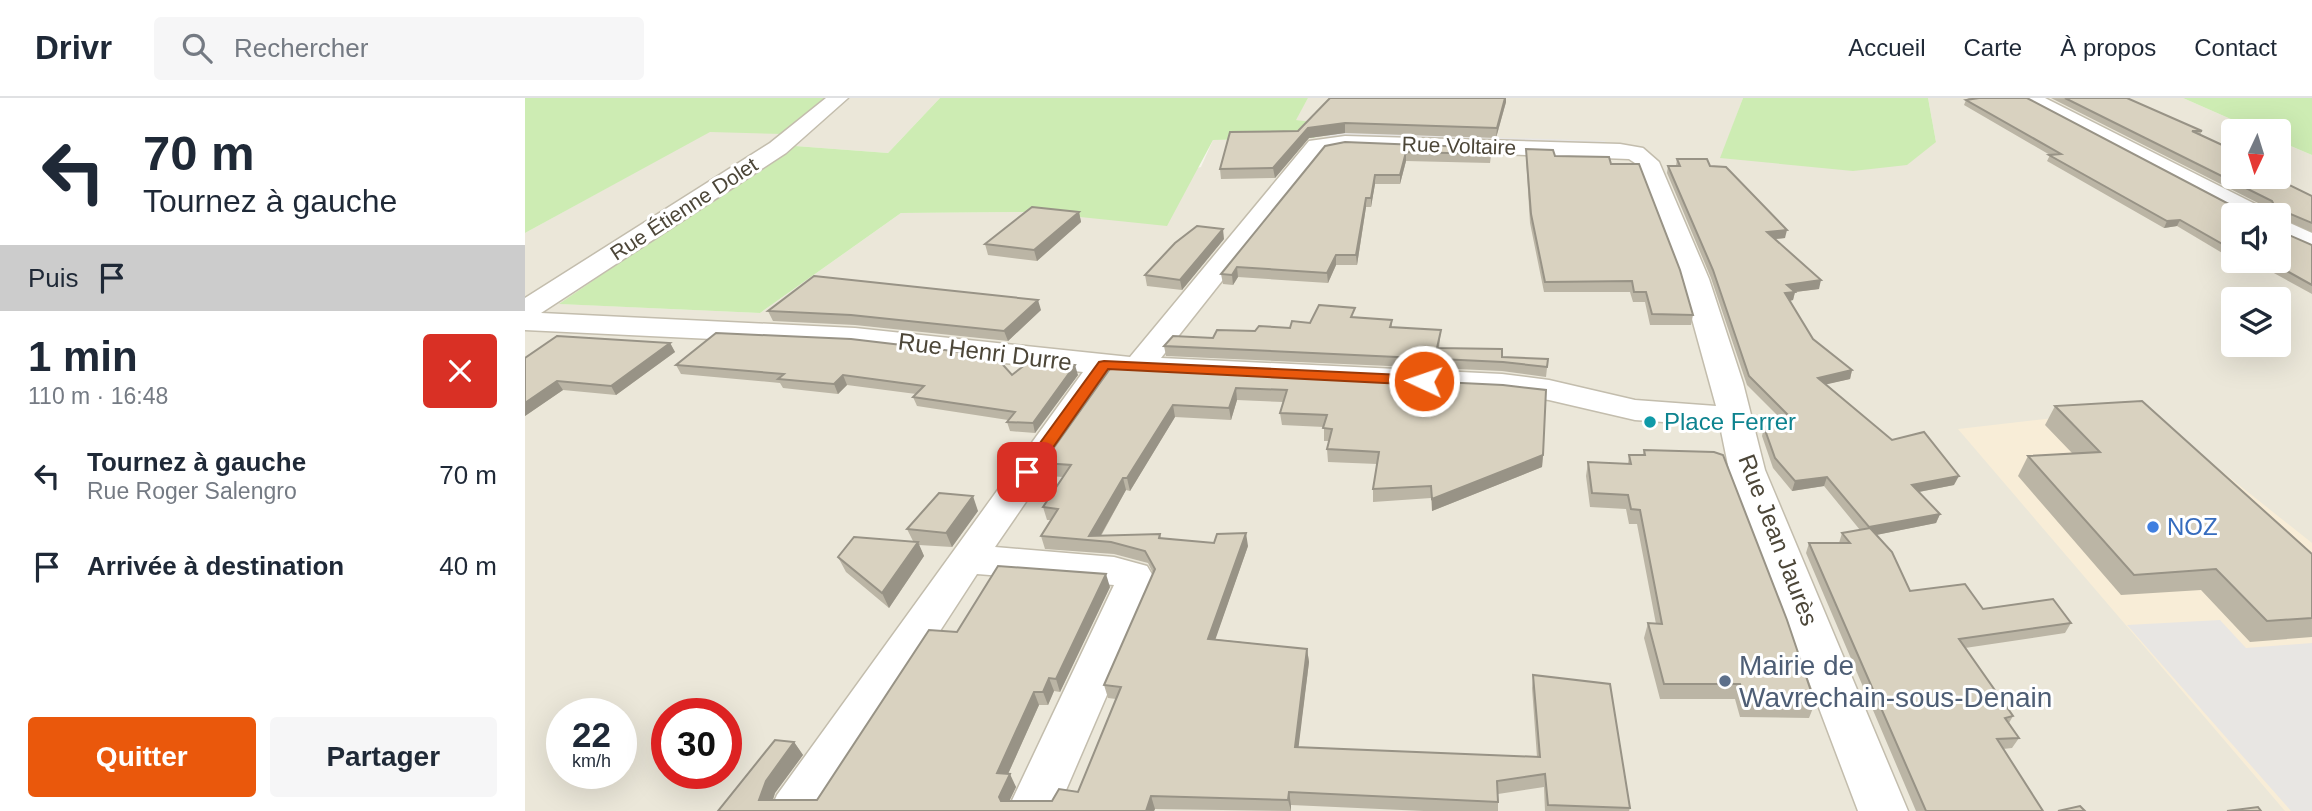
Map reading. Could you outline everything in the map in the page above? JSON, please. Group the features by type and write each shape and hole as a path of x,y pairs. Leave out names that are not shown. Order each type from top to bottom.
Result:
{"street":[{"name":"Rue Étienne Dolet","path":"525,311 778,148 838,98"},
{"path":"2030,98 2235,203"},
{"name":"Rue Voltaire","path":"1121,366 1317,146 1345,142 1620,151 1635,153 1648,162 1695,279 1731,400"},
{"path":"2291,232 2312,243"},
{"name":"Rue Henri Durre","path":"525,321 855,337 1121,366 1502,384 1549,390 1635,410 1731,400"},
{"path":"795,811 966,559 1121,366"},
{"name":"Rue Jean Jaurès","path":"1731,400 1753,486 1883,811"},
{"path":"966,559 1114,571 1133,576 1136,581 1032,811"}],"shaded area":[{"path":"828,98 940,98 888,153 795,146 750,173 561,304 760,313 901,213 1032,212 1201,167 1213,140 1314,138 1327,125 1295,120 1308,98 1743,98 1721,158 1936,142 1928,98 2183,98 2231,119 2221,119 2221,189 2291,189 2291,146 2312,155 2312,811 525,811 525,233 710,131 784,133"},
{"path":"1328,132 1605,141 1606,147 1326,137"},
{"path":"2142,408 2312,543 2312,811 2285,811 1958,429"},
{"path":"2220,620 2246,648 2312,643 2312,811 2291,811 2127,625"}],"green space":[{"path":"525,98 828,98 784,134 710,132 525,233"},
{"path":"940,98 1308,98 1296,120 1328,124 1314,138 1213,140 1167,226 1032,212 901,213 760,313 559,304 750,173 795,146 888,153"},
{"path":"1743,98 1928,98 1936,142 1907,165 1853,171 1720,158"},
{"path":"2183,98 2312,98 2312,155 2291,146 2291,119 2231,119"}],"building":[{"path":"1330,98 1505,98 1497,128 1345,123 1308,128 1273,168 1220,169 1230,132 1298,131"},
{"path":"2027,98 2227,203 2221,203 2221,243 2180,220 2167,221 2049,155 2061,154 1966,100"},
{"path":"2065,98 2127,98 2202,131 2192,131 2221,144 2221,176"},
{"path":"1345,142 1492,148 1490,154 1406,152 1400,175 1375,175 1371,198 1366,198 1356,255 1336,255 1327,273 1237,267 1232,275 1221,274 1325,146"},
{"path":"1526,149 1553,150 1555,156 1609,157 1611,164 1639,164 1680,270 1693,315 1652,314 1646,292 1634,292 1632,281 1545,282 1531,214"},
{"path":"1677,159 1707,159 1710,166 1726,167 1787,230 1767,232 1821,280 1787,285 1795,292 1785,293 1813,339 1852,370 1818,378 1892,440 1924,432 1959,476 1912,485 1940,514 1869,527 1827,477 1795,481 1775,458 1764,427 1793,420 1749,376 1713,270 1668,166 1680,166"},
{"path":"2291,186 2312,196 2312,223 2291,214 2291,203 2273,203 2248,189 2291,189"},
{"path":"1032,207 1079,212 1034,250 985,244"},
{"path":"1197,226 1223,229 1180,280 1145,275 1175,243"},
{"path":"2291,236 2312,245 2312,285 2290,273"},
{"path":"814,276 1038,300 1004,331 851,315 768,311"},
{"path":"1319,305 1355,308 1351,317 1392,320 1390,327 1441,330 1437,348 1502,349 1502,357 1548,359 1547,367 1503,362 1164,346 1173,336 1213,338 1217,330 1255,331 1259,326 1290,328 1292,321 1310,323"},
{"path":"716,333 851,339 995,356 1012,375 1031,360 1075,365 1033,423 1007,422 1015,412 913,397 924,386 843,375 834,384 778,379 784,374 676,365"},
{"path":"557,336 670,343 611,386 557,381 525,403 525,358"},
{"path":"1112,366 1503,385 1546,390 1543,455 1432,499 1431,486 1373,489 1379,452 1327,449 1332,429 1323,428 1327,415 1280,413 1287,390 1236,388 1229,408 1173,405 1127,478 1123,478 1089,536 1160,534 1159,538 1214,543 1217,534 1246,533 1208,639 1307,649 1295,747 1540,757 1533,675 1610,684 1630,808 1548,805 1545,774 1497,781 1498,802 1289,792 1288,800 1151,796 1146,811 718,811 736,789 742,789 742,781 775,740 794,742 766,781 759,800 817,800 929,630 957,632 998,566 1106,574 1056,679 1049,678 1043,692 1034,692 997,773 1010,774 999,797 1001,801 1052,801 1059,789 1078,792 1121,687 1104,685 1155,569 1145,551 1111,542 1041,536 1058,509 1043,507 1071,465 1043,463"},
{"name":"NOZ","path":"2142,401 2312,554 2312,618 2267,621 2216,569 2134,575 2028,456 2100,452 2055,406"},
{"path":"1644,450 1714,452 1723,455 1787,620 1815,703 1745,702 1740,684 1664,684 1648,623 1662,624 1640,510 1631,509 1628,495 1592,493 1588,462 1631,464 1629,455 1645,455"},
{"path":"939,493 973,496 946,533 907,529"},
{"path":"1870,528 1892,552 1910,591 1965,584 1983,609 2053,599 2071,623 1959,639 2013,716 2005,718 2019,738 1997,739 2043,811 1926,811 1809,543 1850,543 1842,533"},
{"path":"854,537 918,542 882,593 838,557"},
{"path":"2080,806 2085,811 2058,811"},
{"path":"2258,807 2261,811 2227,811"}],"place":[{"name":"Place Ferrer","path":"1650,422"},
{"name":"NOZ","path":"2153,527"},
{"name":"Mairie de Wavrechain-sous-Denain","path":"1725,681"}],"route":[{"path":"1027,472 1104,365 1424,381"}]}
